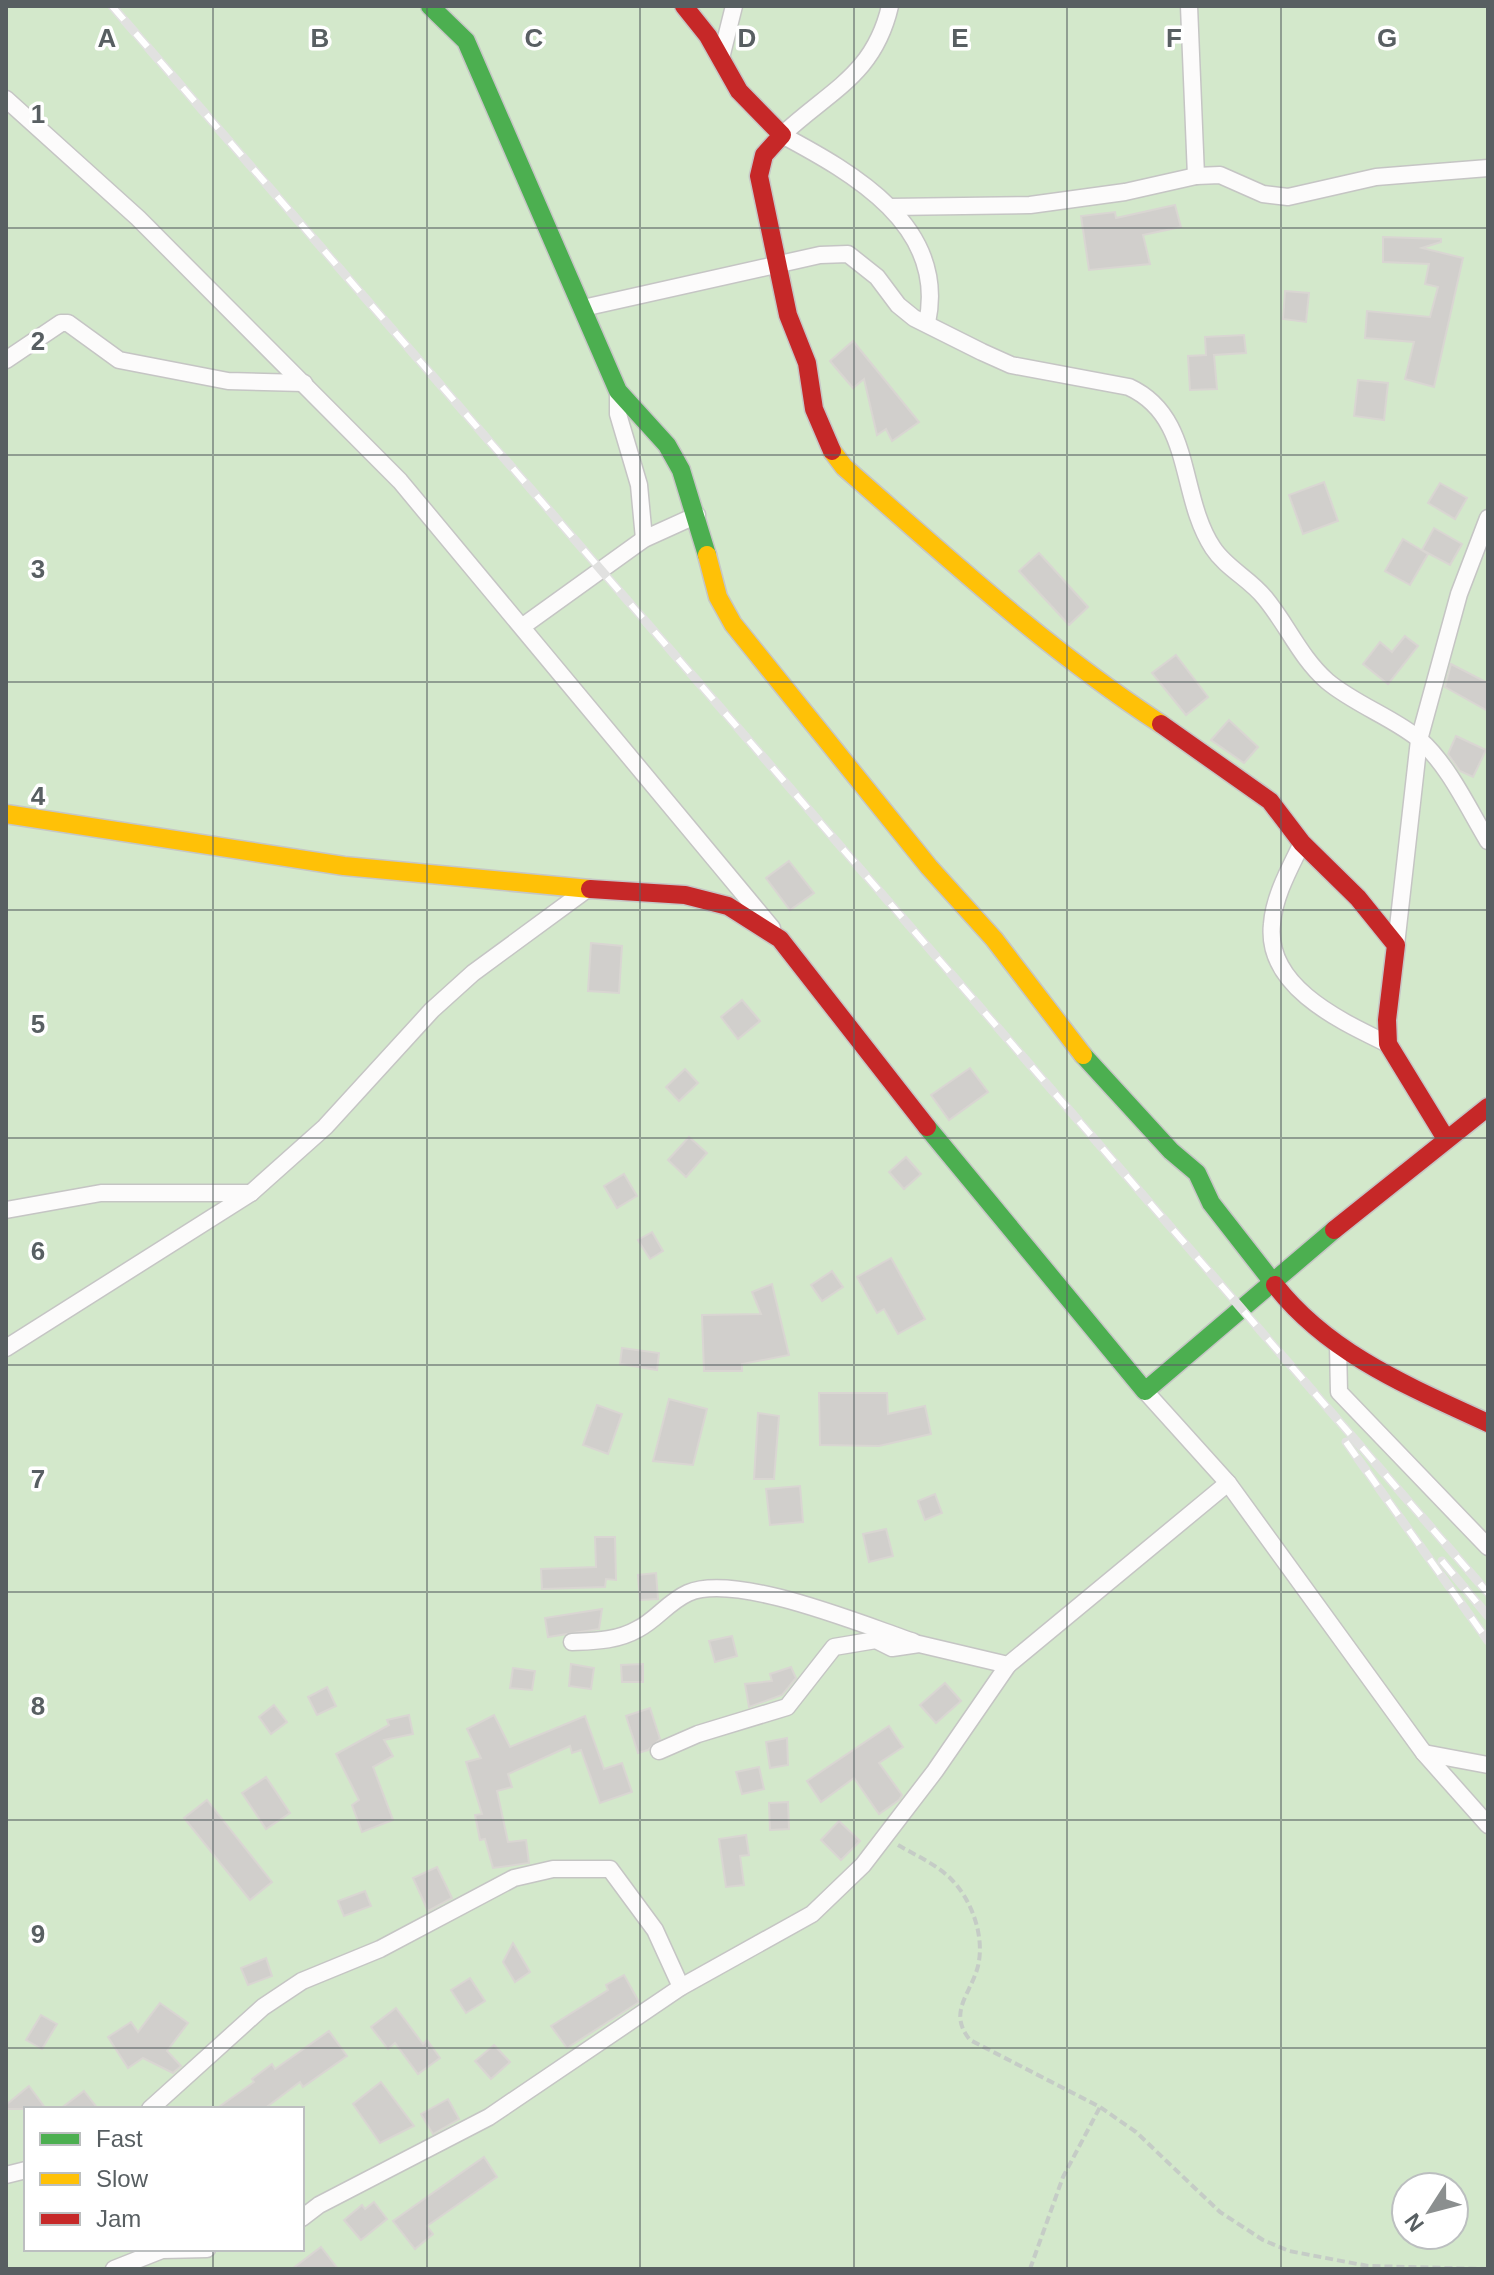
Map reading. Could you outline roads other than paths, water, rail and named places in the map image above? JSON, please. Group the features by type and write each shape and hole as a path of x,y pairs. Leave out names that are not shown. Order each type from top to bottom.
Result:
{"street":[{"path":"430,6 466,41 618,391 667,445 697,515 718,597 733,624 929,867 994,939 1062,1032 1164,1144 1197,1173 1211,1203 1294,1309 1338,1346 1398,1382 1488,1423"},
{"path":"684,6 721,58 739,91 782,135 878,193 890,207 918,248 925,264 932,300 927,323"},
{"path":"721,58 734,6"},
{"path":"890,6 884,31 866,63 782,135 764,155 759,176 788,315 807,363 817,419 828,446 844,467 1037,635 1101,685 1248,782 1286,818 1302,843 1358,898 1396,945"},
{"path":"1189,6 1196,176"},
{"path":"6,99 138,218 400,481 780,939 967,1178 1145,1391 1228,1483 1424,1753 1488,1825"},
{"path":"890,207 1042,204 1125,192 1196,176 1220,175 1263,194 1288,197 1376,177 1488,168"},
{"path":"583,308 776,264 848,254 877,277 898,305 1011,365 1129,387 1152,400 1171,425 1201,527 1215,551 1267,600 1294,645 1328,682 1419,740 1457,788 1488,841"},
{"path":"6,360 61,323 68,323 119,360 228,381 304,383"},
{"path":"618,391 618,414 639,485 644,539"},
{"path":"523,626 644,539 697,515"},
{"path":"1446,1139 1388,1044 1387,1020 1419,740 1459,594 1488,518"},
{"path":"6,814 141,838 390,873 710,900 749,917 780,939"},
{"path":"1302,843 1275,907 1273,955 1282,971 1339,1020 1388,1044"},
{"path":"6,1348 251,1193 325,1127 432,1010 463,982 586,890"},
{"path":"1145,1391 1272,1280 1488,1107"},
{"path":"6,1210 101,1193 251,1193"},
{"path":"1338,1346 1339,1392 1488,1547"},
{"path":"304,2216 319,2205 489,2117 681,1987 812,1914 863,1865 935,1771 1008,1665 1228,1483"},
{"path":"572,1642 621,1637 640,1629 664,1607 687,1593 718,1588 781,1600 919,1644 1008,1665"},
{"path":"659,1751 698,1734 787,1707 834,1647 876,1640 892,1648 919,1644"},
{"path":"1424,1753 1488,1765"},
{"path":"152,2107 280,1994 394,1942 514,1878 553,1869 610,1869 655,1930 681,1987"},
{"path":"114,2269 159,2251"}],"railway":[{"path":"112,6 1488,1593"},
{"path":"1346,1442 1488,1641"},
{"path":"1442,1561 1488,1616"}]}
